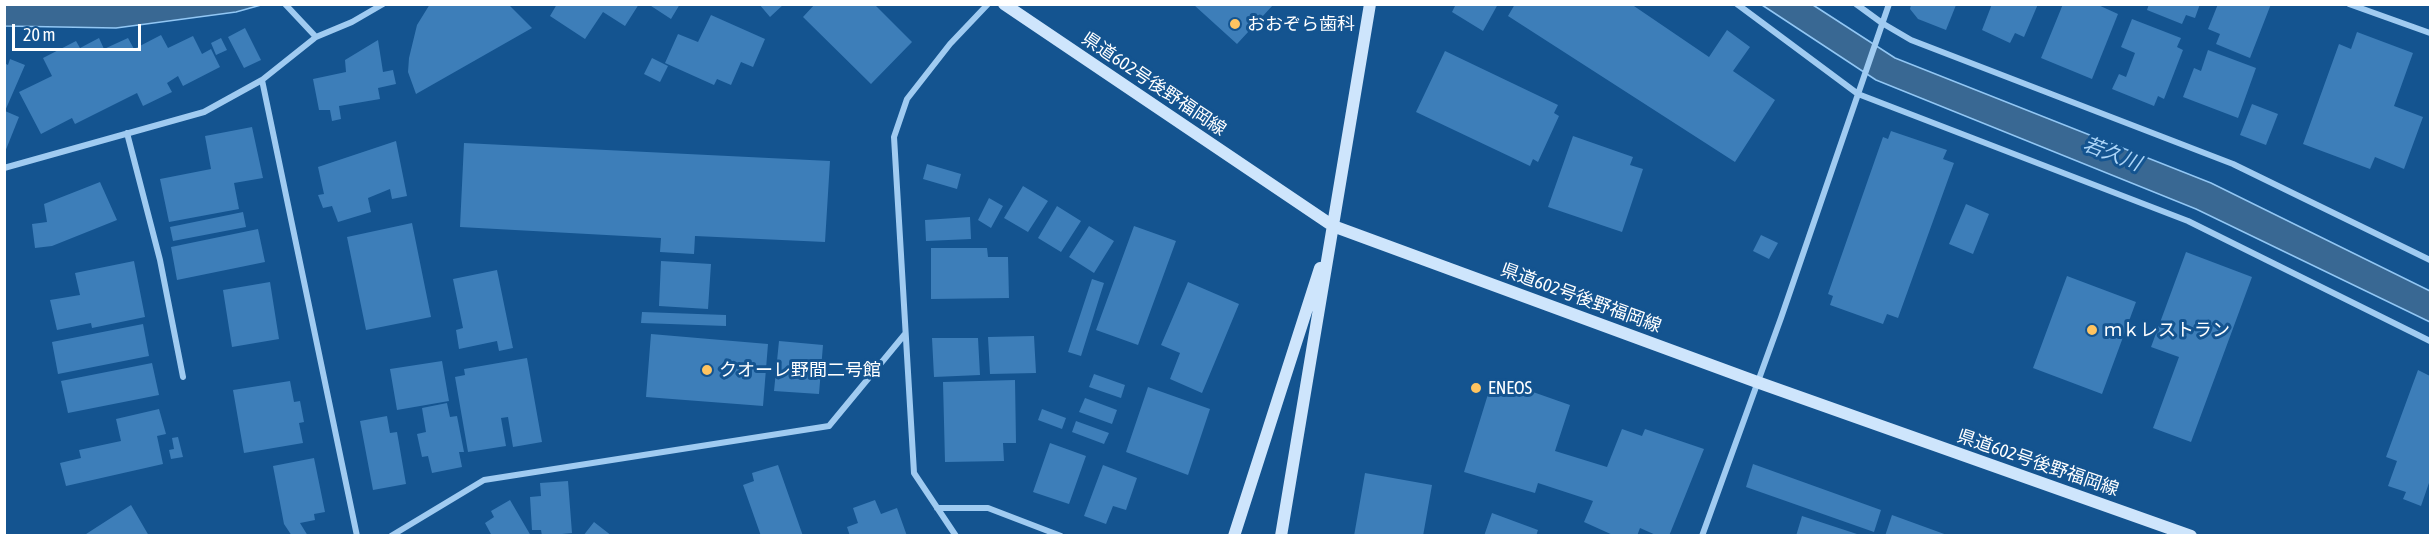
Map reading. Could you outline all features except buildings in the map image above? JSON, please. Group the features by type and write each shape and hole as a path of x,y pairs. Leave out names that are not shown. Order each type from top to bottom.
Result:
{"main road":[{"name":"県道602号後野福岡線","path":"1004,4 1333,226 1757,382 2191,536"},
{"path":"1281,536 1370,4"},
{"path":"1234,536 1333,226"}],"street":[{"path":"285,4 316,37"},
{"path":"4,168 204,112 262,80 316,37 352,22 382,4"},
{"path":"956,536 914,473 894,137 907,99 950,44 988,4"},
{"path":"1737,4 1858,94 2188,221 2430,341"},
{"path":"1856,4 1882,23 1911,39 2233,164 2430,260"},
{"path":"1702,536 1889,4"},
{"path":"2349,4 2430,33"},
{"path":"262,80 357,536"},
{"path":"127,133 160,260 183,377"},
{"path":"391,536 484,480 830,426 905,334"},
{"path":"937,508 988,508 1062,536"}],"water":[{"path":"5,4 261,5 236,12 116,28 5,26"},
{"name":"若久川","path":"1762,5 1813,5 1895,58 2211,183 2430,291 2430,322 2196,209 1876,80"}],"place":[{"name":"おおぞら歯科","path":"1235,24"},
{"name":"ｍｋレストラン","path":"2092,330"},
{"name":"クオーレ野間二号館","path":"707,370"},
{"name":"ENEOS","path":"1476,388"}]}
